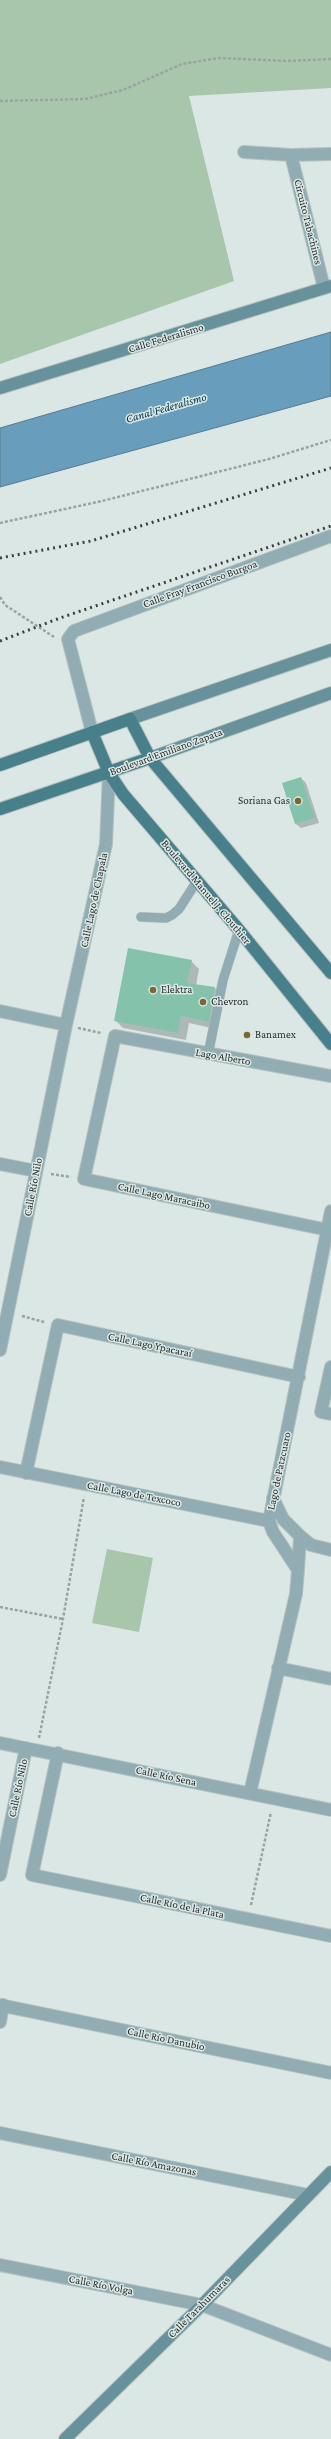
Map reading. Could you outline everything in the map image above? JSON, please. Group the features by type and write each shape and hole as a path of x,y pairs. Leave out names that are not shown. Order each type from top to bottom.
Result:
{"main road":[{"name":"Calle Federalismo","path":"0,388 328,287"},
{"path":"0,765 331,650"},
{"name":"Boulevard Emiliano Zapata","path":"0,809 109,773 331,693"},
{"path":"130,719 150,758 331,973"},
{"name":"Boulevard Manuel J. Clouthier","path":"92,732 109,773 123,794 239,930 331,1044"},
{"name":"Calle Tarahumaras","path":"65,2439 202,2305 331,2172"}],"street":[{"path":"244,152 291,156 331,154"},
{"name":"Circuito Tabachines","path":"291,156 328,287"},
{"name":"Calle Fray Francisco Burgoa","path":"70,641 74,631 331,536"},
{"path":"70,641 92,732"},
{"name":"Calle Lago de Chapala","path":"66,1025 106,844 109,773"},
{"path":"0,1011 66,1025"},
{"name":"Calle Río Nilo","path":"0,1350 4,1312 36,1171 66,1025"},
{"path":"84,1179 115,1036"},
{"name":"Lago Alberto","path":"115,1036 208,1055 331,1076"},
{"path":"0,1164 36,1171"},
{"name":"Calle Lago Maracaibo","path":"84,1179 328,1230"},
{"name":"Lago de Patzcuaro","path":"298,1570 273,1532 269,1521 300,1377 331,1211"},
{"path":"26,1472 58,1325"},
{"name":"Calle Lago Ypacaraí","path":"58,1325 300,1377"},
{"path":"326,1413 331,1367"},
{"name":"Calle Lago de Texcoco","path":"0,1467 269,1521"},
{"path":"273,1498 283,1519 300,1536 311,1545 331,1550"},
{"path":"250,1793 296,1594 300,1536"},
{"path":"278,1668 331,1679"},
{"name":"Calle Río Sena","path":"0,1743 58,1753 331,1810"},
{"name":"Calle Río Nilo","path":"0,1875 31,1749"},
{"name":"Calle Río de la Plata","path":"58,1753 32,1875 331,1936"},
{"path":"0,2022 2,2005"},
{"name":"Calle Río Danubio","path":"2,2005 331,2073"},
{"name":"Calle Río Amazonas","path":"0,2133 308,2195"},
{"name":"Calle Río Volga","path":"0,2264 202,2305 331,2355"}],"lane":[{"path":"141,917 166,918 172,915 179,909 197,881"},
{"path":"208,1055 223,980 239,930"}],"path":[{"path":"0,101 85,99 123,90 182,64 219,58 288,61 331,59"},
{"path":"0,523 102,501 269,459 331,440"},
{"path":"0,597 4,606 70,641"},
{"path":"66,1025 115,1036"},
{"path":"36,1171 84,1179"},
{"path":"4,1312 58,1325"},
{"path":"31,1749 63,1619 86,1484"},
{"path":"0,1607 63,1619"},
{"path":"248,1919 274,1798"}],"green space":[{"path":"0,0 331,0 331,88 189,96 234,281 0,364"},
{"path":"107,1549 153,1558 139,1632 92,1623"}],"water":[{"name":"Canal Federalismo","path":"331,332 331,396 0,487 0,428"}],"building":[{"name":"Soriana Gas","path":"301,777 315,818 295,824 282,783"},
{"name":"Elektra","path":"128,948 192,960 187,983 215,987 209,1022 181,1016 178,1033 114,1021"}],"railway":[{"path":"0,558 91,541 331,468"},
{"path":"0,641 60,618 331,526"}],"place":[{"name":"Soriana Gas","path":"298,801"},
{"name":"Elektra","path":"153,990"},
{"name":"Chevron","path":"203,1002"},
{"name":"Banamex","path":"247,1035"}]}
